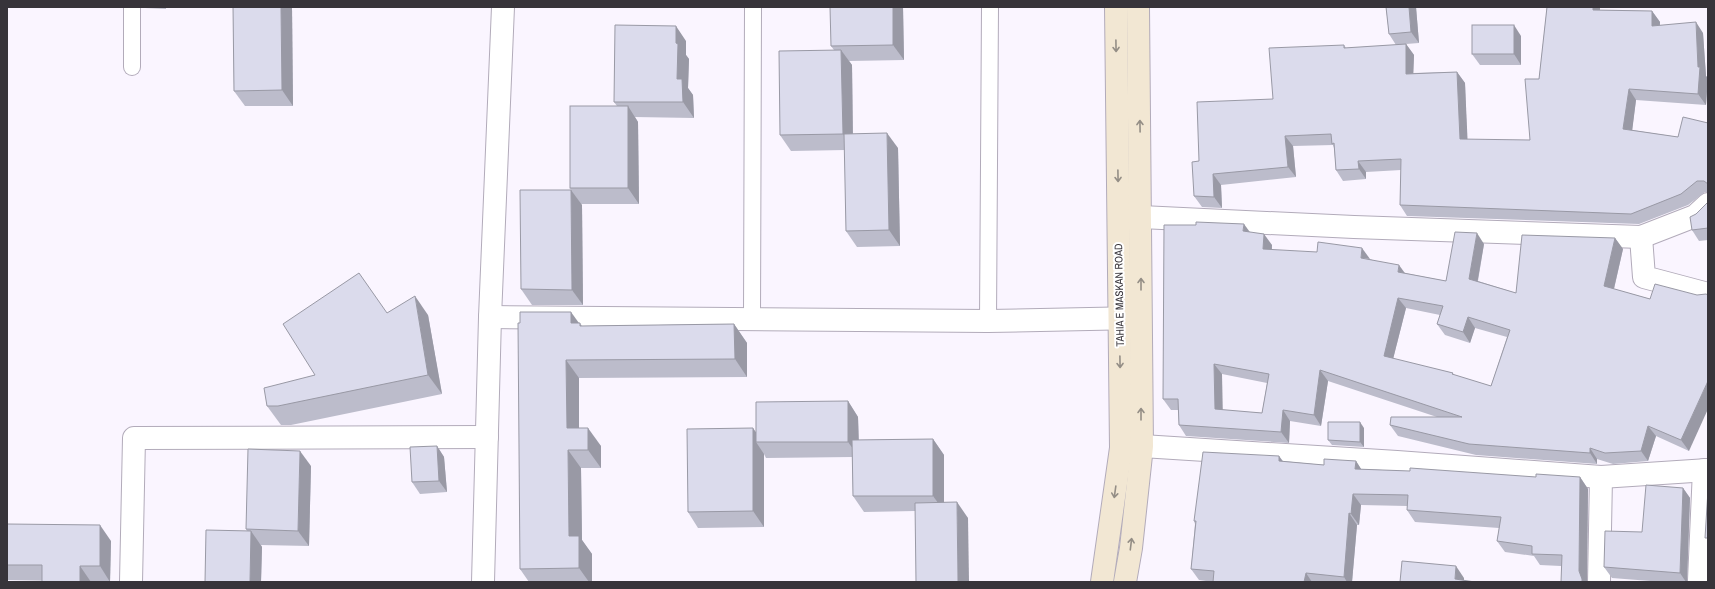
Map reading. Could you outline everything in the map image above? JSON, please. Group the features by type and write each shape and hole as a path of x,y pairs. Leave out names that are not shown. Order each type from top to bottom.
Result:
{"main road":[{"name":"TAHIA E MASKAN ROAD","path":"1102,582 1121,448 1116,7"},
{"name":"TAHIA E MASKAN ROAD","path":"1125,582 1131,548 1142,446 1138,7"}],"street":[{"path":"483,582 490,317 503,7"},
{"path":"1141,217 1354,227 1641,237 1695,216 1708,204"},
{"path":"1641,237 1644,277 1708,294"},
{"path":"490,317 988,320 1141,318"},
{"path":"131,582 134,438 487,437"},
{"path":"1142,446 1405,462 1601,477 1706,470 1698,580 1702,582"},
{"path":"1599,582 1601,477"}],"lane":[{"path":"132,7 132,66"},
{"path":"752,319 753,7"},
{"path":"988,320 990,7"}],"building":[{"path":"233,7 281,7 282,90 234,91"},
{"path":"830,7 893,7 893,45 831,46"},
{"path":"1386,7 1409,7 1411,32 1389,34"},
{"path":"1547,7 1593,7 1593,10 1652,11 1652,26 1696,22 1698,67 1700,67 1698,94 1629,89 1623,129 1678,137 1683,117 1708,123 1708,184 1704,181 1697,181 1681,194 1631,214 1400,205 1401,159 1358,161 1359,169 1336,170 1334,143 1332,144 1331,134 1285,136 1288,167 1213,174 1214,197 1194,196 1192,162 1199,161 1197,102 1273,99 1269,48 1344,45 1344,48 1406,44 1406,74 1457,72 1460,139 1530,140 1525,79 1539,79"},
{"path":"615,25 676,26 676,43 678,44 677,79 682,79 683,102 614,102"},
{"path":"1472,25 1514,25 1514,54 1472,54"},
{"path":"841,50 843,134 780,135 779,51"},
{"path":"570,106 628,106 628,188 570,188"},
{"path":"887,133 889,230 846,231 844,134"},
{"path":"520,190 571,190 572,290 521,289"},
{"path":"1708,202 1708,228 1692,230 1690,217 1696,214"},
{"path":"1196,222 1244,224 1243,231 1264,234 1263,249 1317,252 1318,242 1362,248 1361,258 1399,265 1398,272 1446,281 1455,232 1477,233 1469,279 1516,293 1522,235 1615,238 1604,286 1650,299 1655,284 1697,295 1708,295 1708,381 1681,440 1648,426 1641,451 1605,453 1590,448 1590,453 1469,444 1390,425 1391,417 1462,417 1320,370 1314,415 1283,410 1281,432 1179,425 1178,399 1163,399 1164,225 1196,225","holes":["1398,298 1443,306 1437,324 1463,332 1468,317 1510,330 1491,386 1452,374 1453,373 1384,356","1214,364 1269,374 1262,413 1215,409"]},
{"path":"359,273 387,313 415,296 428,375 278,406 267,406 264,388 315,375 283,324"},
{"path":"520,312 571,312 571,323 580,323 580,326 734,324 735,359 566,360 567,428 588,428 588,450 568,450 569,536 579,536 579,568 520,569 518,323 520,323"},
{"path":"848,401 848,442 756,442 756,402"},
{"path":"1328,422 1360,422 1360,442 1328,440"},
{"path":"753,428 753,511 688,512 687,429"},
{"path":"933,439 933,496 853,496 852,440"},
{"path":"437,446 439,481 412,482 410,447"},
{"path":"248,449 300,451 298,531 246,529"},
{"path":"1203,452 1279,456 1279,461 1324,465 1324,459 1356,461 1355,469 1410,471 1410,468 1536,477 1536,474 1580,477 1579,571 1582,582 1561,582 1562,555 1532,554 1532,546 1497,541 1501,517 1407,510 1408,495 1353,494 1351,514 1349,513 1344,577 1306,573 1304,582 1213,582 1214,571 1191,569 1196,521 1194,521"},
{"path":"1646,485 1683,488 1680,573 1604,567 1605,531 1642,532"},
{"path":"1708,490 1708,538 1705,538"},
{"path":"957,502 958,582 916,582 915,503"},
{"path":"7,524 100,525 100,566 80,566 80,582 42,582 42,565 7,565"},
{"path":"206,530 251,531 250,582 205,582"},
{"path":"1402,561 1456,566 1455,579 1475,582 1400,582"}]}
